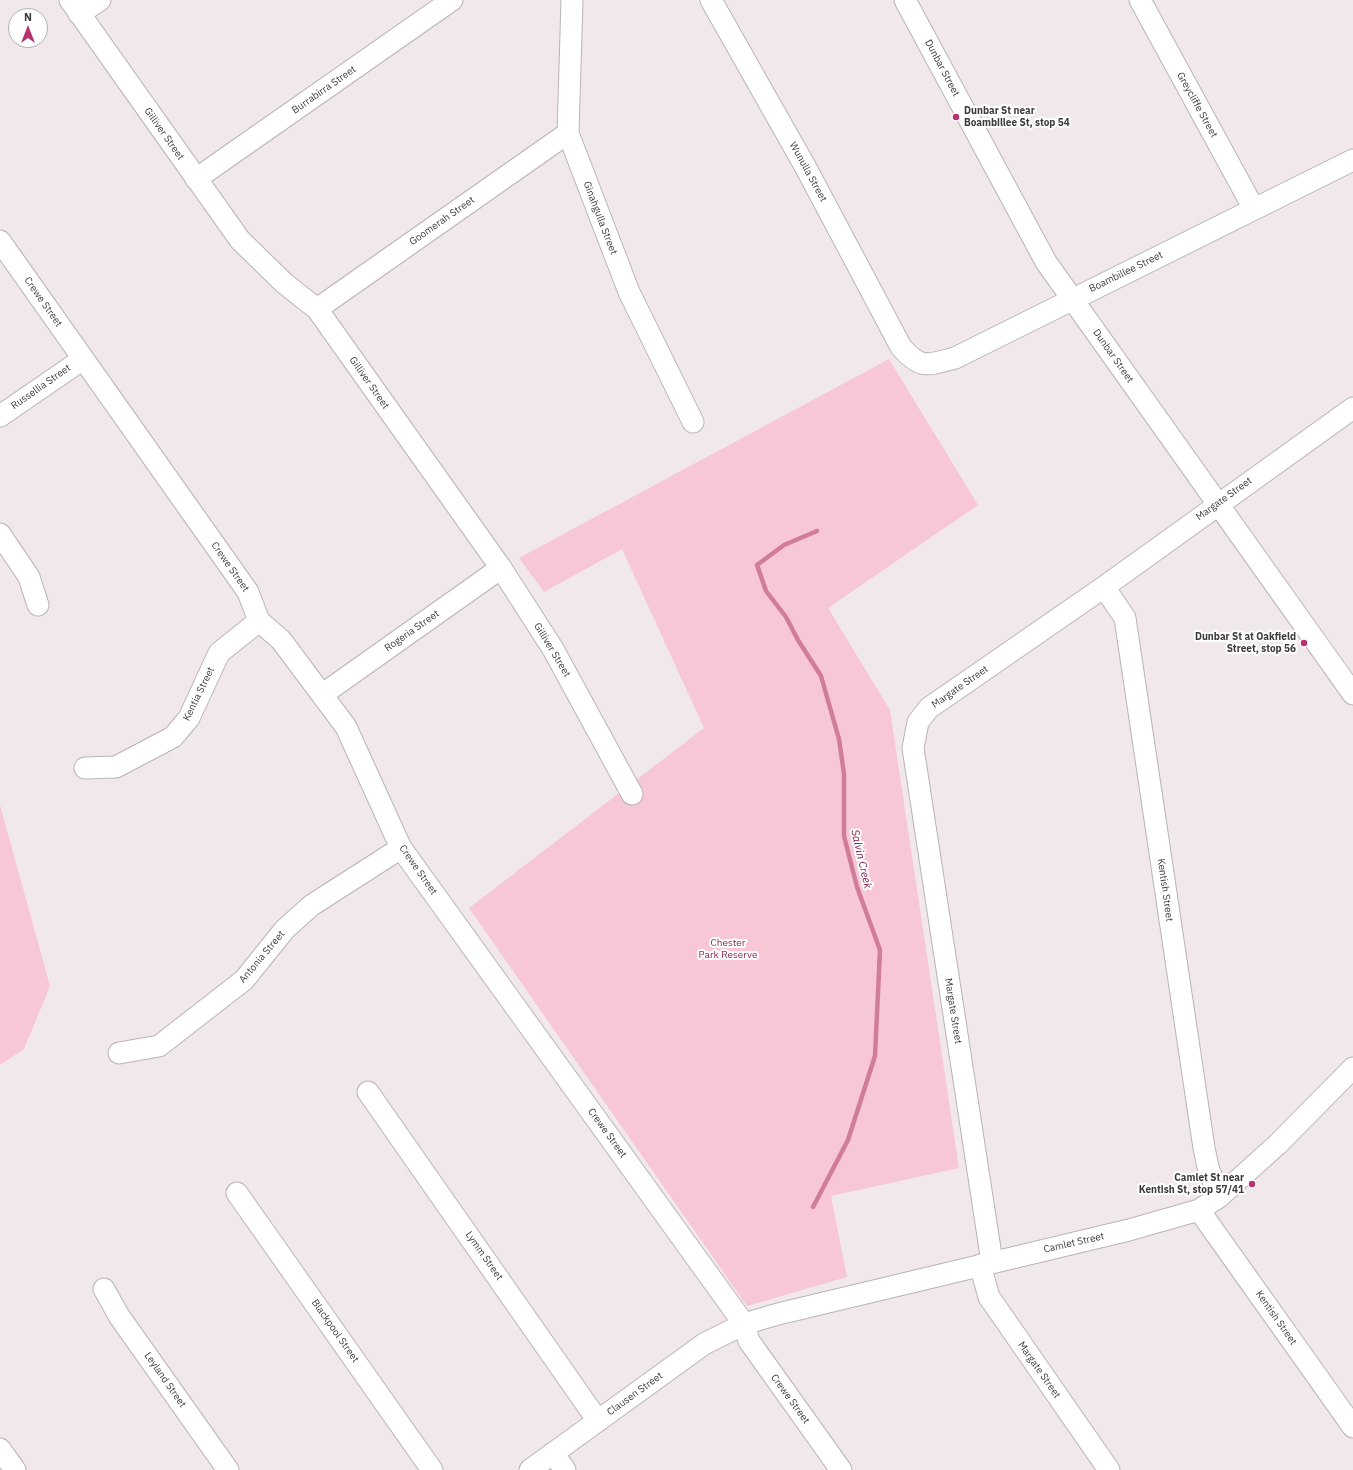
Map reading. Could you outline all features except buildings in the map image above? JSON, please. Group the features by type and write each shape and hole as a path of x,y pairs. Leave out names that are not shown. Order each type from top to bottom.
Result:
{"street":[{"path":"75,7 100,0"},
{"name":"Burrabirra Street","path":"196,179 452,0"},
{"name":"Ginahgulla Street","path":"572,0 568,133 629,292 692,422"},
{"name":"Wunulla Street","path":"711,0 806,168 901,347"},
{"name":"Dunbar Street","path":"905,0 1046,262 1218,504 1351,685"},
{"name":"Greycliffe Street","path":"1140,0 1254,209"},
{"name":"Gilliver Street","path":"75,7 240,240 284,283 317,309 501,568 553,649 632,794"},
{"name":"Goomerah Street","path":"317,309 568,133"},
{"name":"Boambillee Street","path":"901,347 912,360 929,365 955,358 1353,160"},
{"name":"Crewe Street","path":"0,241 248,592 259,621 281,640 323,694 346,727 401,848 744,1324 749,1341 841,1470"},
{"name":"Russellia Street","path":"0,416 83,359"},
{"name":"Margate Street","path":"1109,1470 989,1297 986,1263 913,748 918,722 929,708 1104,587 1353,408"},
{"path":"0,534 28,577 38,605"},
{"name":"Rogeria Street","path":"323,694 501,568"},
{"name":"Kentish Street","path":"1104,587 1125,618 1204,1148 1208,1167 1219,1197"},
{"name":"Kentia Street","path":"86,768 116,767 173,737 189,718 218,653 259,621"},
{"name":"Antonia Street","path":"119,1053 159,1046 244,980 285,929 312,905 401,848"},
{"name":"Camlet Street","path":"744,1324 778,1314 986,1263 1129,1230 1199,1210 1219,1197 1278,1144 1353,1068"},
{"name":"Lymm Street","path":"368,1092 598,1421"},
{"name":"Blackpool Street","path":"237,1193 432,1470"},
{"name":"Kentish Street","path":"1199,1210 1353,1427"},
{"name":"Leyland Street","path":"104,1290 119,1316 228,1470"},
{"name":"Clausen Street","path":"530,1470 704,1344 744,1324"},
{"path":"0,1449 15,1470"},
{"path":"553,1453 565,1470"}],"green space":[{"name":"Chester Park Reserve","path":"889,359 978,505 828,608 890,710 959,1168 831,1196 847,1277 747,1306 469,908 704,728 622,549 544,592 519,558"},
{"path":"0,805 50,986 24,1049 0,1065"}],"waterway":[{"name":"Salvin Creek","path":"813,1207 848,1140 875,1056 880,950 857,887 844,836 844,774 839,739 821,676 798,640 786,617 766,591 757,565 784,545 817,531"}],"place":[{"name":"Dunbar St near Boambillee St, stop 54","path":"956,117"},
{"name":"Dunbar St at Oakfield Street, stop 56","path":"1304,643"},
{"name":"Camlet St near Kentish St, stop 57/41","path":"1252,1184"}]}
